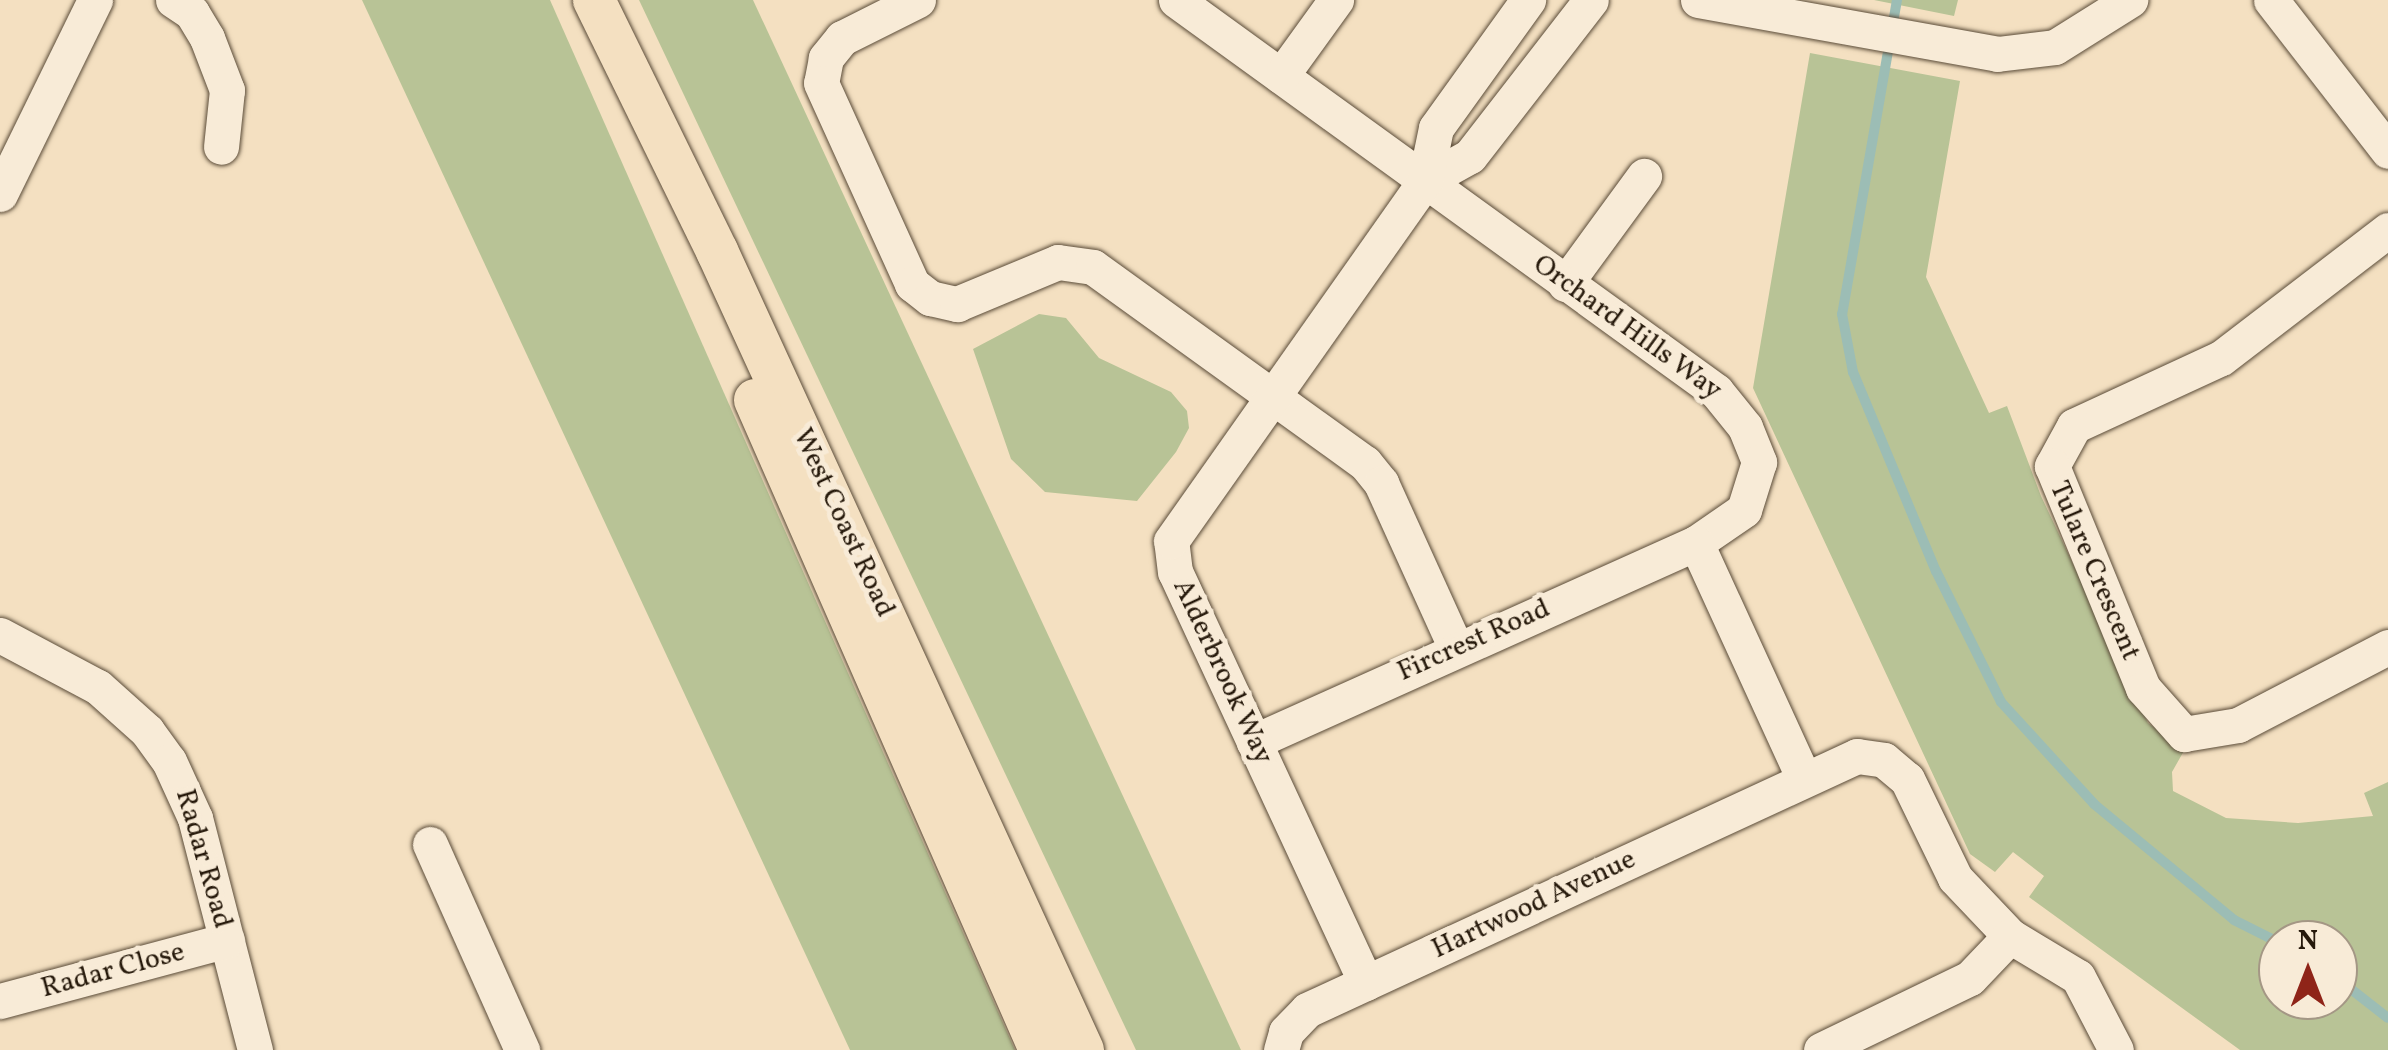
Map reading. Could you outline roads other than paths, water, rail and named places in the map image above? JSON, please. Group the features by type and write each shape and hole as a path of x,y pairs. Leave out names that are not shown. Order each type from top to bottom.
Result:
{"main road":[{"name":"West Coast Road","path":"578,0 1040,1050"},
{"name":"West Coast Road","path":"594,0 726,269 1083,1050"}],"street":[{"path":"0,194 96,0"},
{"path":"174,0 192,13 207,38 226,90 221,148"},
{"path":"918,0 842,38 826,58 821,83 912,284 930,298 957,304 1046,265 1082,264 1373,472 1456,648"},
{"name":"Orchard Hills Way","path":"1176,0 1716,391 1745,427 1759,462 1752,496 1728,525 1696,543"},
{"path":"1280,76 1336,0"},
{"path":"1424,181 1436,128 1528,0"},
{"path":"1424,181 1470,156 1592,0"},
{"path":"1698,0 1997,54 2055,47 2130,0"},
{"path":"2271,0 2388,151"},
{"path":"1565,284 1644,176"},
{"name":"Alderbrook Way","path":"1366,983 1170,552 1178,524 1424,181"},
{"name":"Tulare Crescent","path":"2388,230 2221,358 2074,426 2052,466 2143,688 2184,734 2238,725 2388,647"},
{"path":"1696,543 1804,779 1856,756 1896,768 1956,878 2010,936 2078,976 2116,1050"},
{"name":"Fircrest Road","path":"1254,742 1696,543"},
{"name":"Radar Road","path":"0,635 98,687 147,731 184,787 255,1050"},
{"name":"Hartwood Avenue","path":"1281,1050 1286,1032 1308,1010 1804,779"},
{"path":"430,844 522,1050"},
{"path":"1822,1050 1970,978 2010,936"},
{"name":"Radar Close","path":"0,1001 226,940"}],"waterway":[{"path":"1897,0 1842,314 1853,372 1936,571 2001,702 2094,804 2234,920 2258,932"},
{"path":"2358,995 2388,1018"}]}
